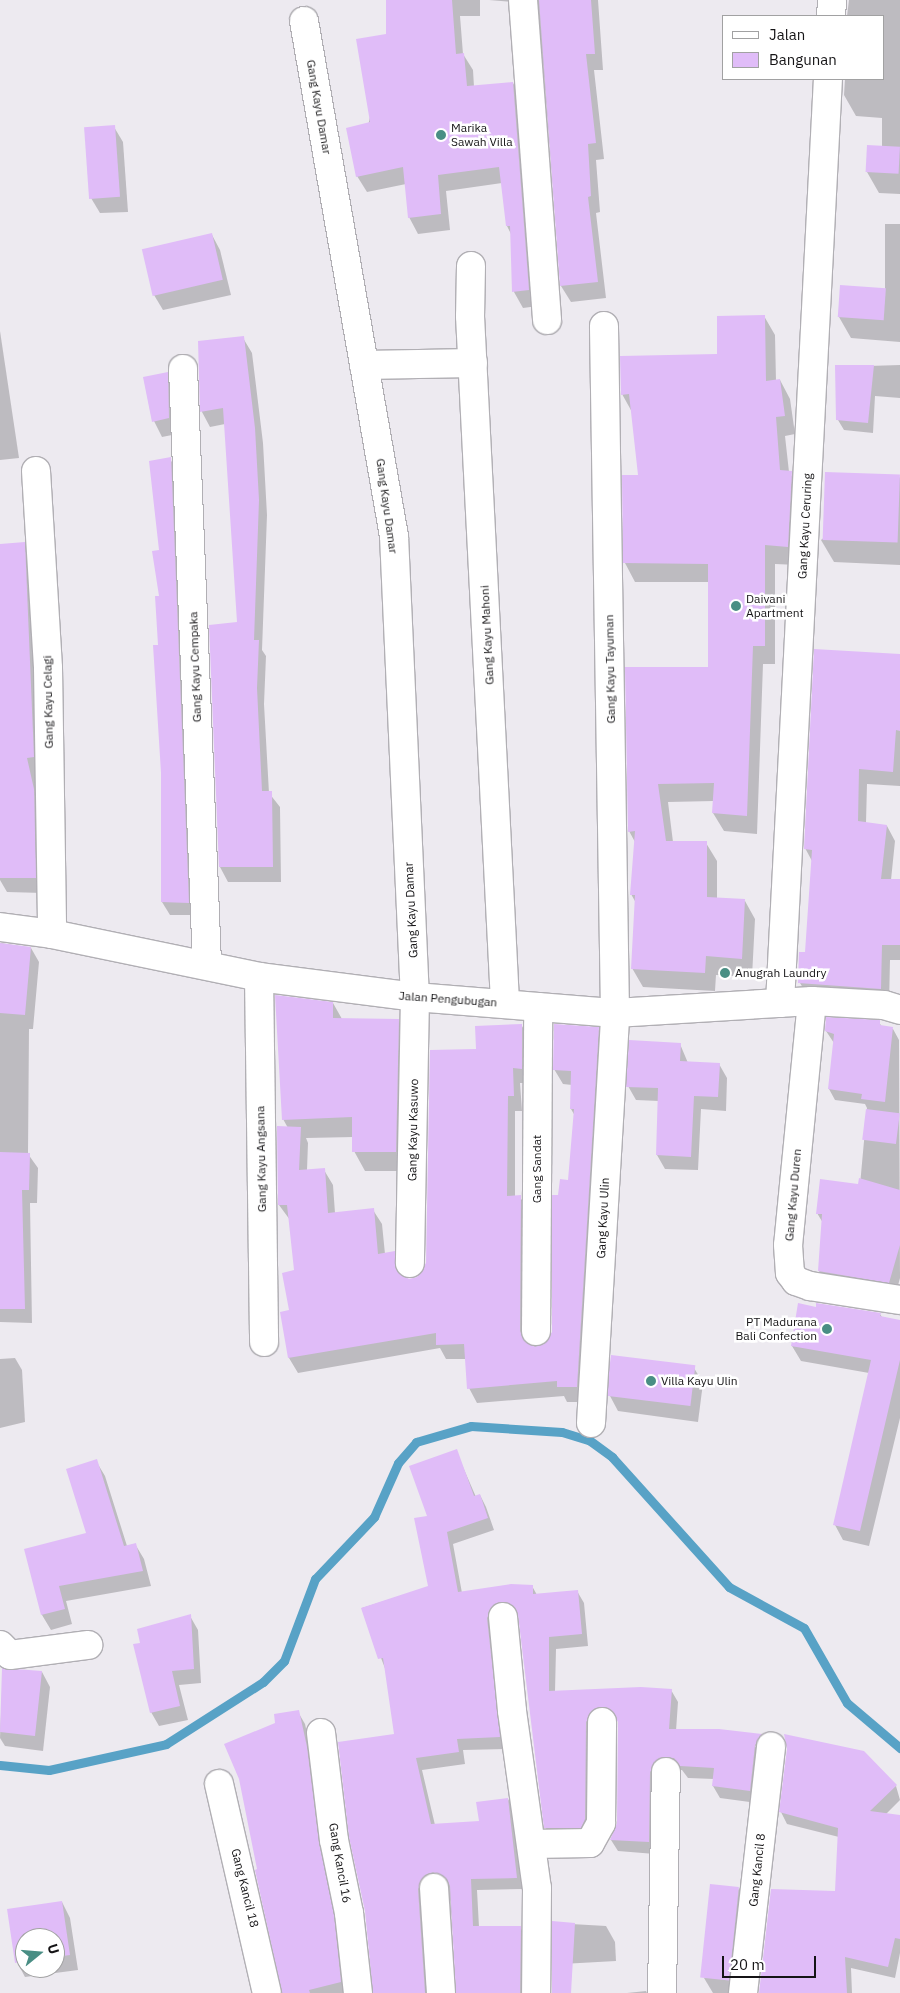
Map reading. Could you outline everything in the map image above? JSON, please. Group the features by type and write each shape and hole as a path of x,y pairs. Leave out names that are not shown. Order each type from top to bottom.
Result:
{"street":[{"path":"524,0 547,320"},
{"path":"831,15 832,0"},
{"name":"Gang Kayu Damar","path":"304,21 394,536 415,997"},
{"name":"Gang Kayu Ceruring","path":"780,1002 828,80"},
{"name":"Gang Kayu Mahoni","path":"471,266 505,1003"},
{"name":"Gang Kayu Tayuman","path":"604,326 615,1013"},
{"path":"364,365 474,363"},
{"name":"Gang Kayu Cempaka","path":"183,369 207,964"},
{"name":"Gang Kayu Celagi","path":"36,471 48,668 52,934"},
{"name":"Jalan Pengubugan","path":"0,927 52,934 207,964 259,977 415,997 615,1013 812,1001 884,1005 900,1010"},
{"name":"Gang Kayu Angsana","path":"259,977 264,1342"},
{"name":"Gang Kayu Kasuwo","path":"410,1263 415,997"},
{"name":"Gang Kayu Duren","path":"812,1001 788,1245 790,1273 796,1281 810,1286 900,1300"},
{"name":"Gang Sandat","path":"536,1331 538,1007"},
{"name":"Gang Kayu Ulin","path":"591,1423 615,1013"},
{"path":"503,1617 537,1888 536,1993"},
{"path":"1,1647 10,1655 88,1645"},
{"path":"531,1844 590,1843 601,1823 602,1722"},
{"name":"Gang Kancil 16","path":"321,1733 334,1840 349,1913 358,1993"},
{"name":"Gang Kancil 8","path":"743,1993 771,1747"},
{"path":"662,1993 666,1772"},
{"name":"Gang Kancil 18","path":"220,1784 268,1993"},
{"path":"434,1888 441,1993"}],"building":[{"path":"386,0 452,0 456,54 464,53 467,86 513,82 529,290 512,292 510,226 506,226 499,167 438,175 441,214 408,218 403,167 356,177 346,128 370,122 356,39 386,34"},
{"path":"539,0 591,0 595,54 586,54 596,143 588,144 591,196 588,197 598,282 560,286"},
{"path":"115,125 120,197 89,199 84,127"},
{"path":"867,145 900,147 899,174 866,172"},
{"path":"212,233 223,280 153,296 142,249"},
{"path":"840,285 886,288 884,320 838,317"},
{"path":"765,315 766,381 780,379 785,416 776,417 780,470 792,471 788,547 765,545 765,646 753,646 747,816 712,813 714,783 658,784 666,841 707,841 707,897 745,899 742,959 706,956 705,973 631,969 635,895 630,895 635,831 628,832 625,667 708,667 708,564 623,563 622,475 638,475 629,394 621,395 620,356 717,354 717,316"},
{"path":"244,336 255,428 259,500 254,640 259,640 257,688 262,791 272,791 273,867 219,867 209,625 237,622 223,408 200,412 198,341"},
{"path":"835,365 874,365 868,423 836,420"},
{"path":"168,372 169,418 152,422 143,377"},
{"path":"171,457 189,903 161,902 161,773 153,645 158,645 155,596 159,596 152,551 159,550 149,461"},
{"path":"825,472 900,475 898,543 823,540"},
{"path":"25,542 34,757 27,758 34,789 36,878 0,878 0,544"},
{"path":"814,649 900,654 900,731 896,730 893,772 859,769 858,821 887,825 881,879 900,879 900,945 882,945 881,989 798,983 799,952 805,952 812,850 804,849"},
{"path":"0,943 31,947 25,1015 0,1013"},
{"path":"275,995 333,1002 333,1018 399,1019 396,1152 352,1152 352,1117 282,1120"},
{"path":"826,1017 880,1020 880,1025 893,1027 885,1102 861,1099 862,1094 828,1089 834,1034 825,1031"},
{"path":"522,1024 522,1069 513,1068 514,1096 508,1096 507,1196 521,1195 520,1331 523,1339 535,1347 544,1344 552,1332 552,1195 558,1195 560,1179 568,1180 574,1109 570,1109 571,1071 553,1070 554,1024 599,1027 577,1387 557,1387 557,1381 467,1389 464,1344 436,1345 436,1333 288,1358 280,1312 289,1310 282,1273 294,1270 287,1205 278,1205 277,1126 301,1127 299,1170 325,1168 328,1213 374,1208 378,1254 395,1251 397,1271 409,1279 417,1277 426,1263 430,1050 476,1049 475,1026"},
{"path":"629,1040 681,1043 680,1061 720,1063 718,1097 694,1096 691,1157 656,1155 658,1088 626,1087"},
{"path":"866,1109 900,1113 896,1144 862,1140"},
{"path":"0,1152 30,1153 29,1190 22,1190 25,1309 0,1309"},
{"path":"859,1178 900,1190 900,1245 889,1283 818,1271 822,1214 816,1214 820,1179 858,1184"},
{"path":"798,1303 816,1307 816,1303 881,1313 880,1316 900,1320 900,1360 860,1531 833,1525 871,1360 791,1346"},
{"name":"Villa Kayu Ulin","path":"611,1355 695,1365 690,1406 606,1396"},
{"path":"457,1449 474,1496 480,1494 488,1518 447,1532 458,1592 511,1584 533,1585 533,1594 578,1590 582,1634 549,1637 549,1691 641,1687 672,1689 669,1729 719,1729 762,1734 755,1745 750,1791 712,1786 714,1768 680,1766 674,1758 659,1758 650,1772 649,1842 610,1840 617,1823 618,1722 610,1709 595,1708 586,1722 585,1819 581,1828 544,1828 518,1615 509,1603 494,1604 487,1618 500,1737 457,1739 459,1752 416,1758 431,1824 479,1821 476,1802 508,1798 517,1878 471,1879 473,1926 521,1926 520,1993 456,1993 450,1886 447,1879 433,1872 425,1875 418,1889 425,1993 373,1993 365,1911 349,1837 338,1742 394,1734 383,1658 378,1659 361,1608 428,1586 414,1518 427,1516 409,1466"},
{"path":"97,1459 124,1546 136,1543 143,1571 59,1586 65,1609 41,1615 24,1549 86,1533 66,1469"},
{"path":"191,1614 194,1669 172,1671 180,1706 150,1713 133,1644 140,1643 137,1629"},
{"path":"2,1668 42,1671 35,1736 0,1732"},
{"path":"299,1710 307,1747 319,1843 334,1915 341,1982 309,1990 310,1993 282,1993 255,1870 257,1869 239,1779 224,1744 275,1723 274,1714"},
{"path":"784,1734 864,1751 897,1785 870,1811 900,1815 900,1939 895,1938 888,1967 845,1957 847,1993 759,1993 771,1889 835,1891 838,1828 779,1812 787,1749"},
{"path":"710,1884 739,1887 729,1981 700,1977"},
{"path":"62,1901 70,1955 65,1956 65,1928 15,1928 15,1963 7,1909"},
{"path":"552,1921 575,1923 571,1993 552,1993"}],"waterway":[{"path":"0,1765 49,1770 166,1744 263,1682 284,1661 315,1579 374,1517 398,1463 416,1442 471,1426 562,1432 589,1440 612,1457 729,1587 804,1628 847,1703 900,1748"}],"place":[{"name":"Marika Sawah Villa","path":"441,135"},
{"name":"Daivani Apartment","path":"736,606"},
{"name":"Anugrah Laundry","path":"725,973"},
{"name":"PT Madurana Bali Confection","path":"827,1329"},
{"name":"Villa Kayu Ulin","path":"651,1381"}]}
